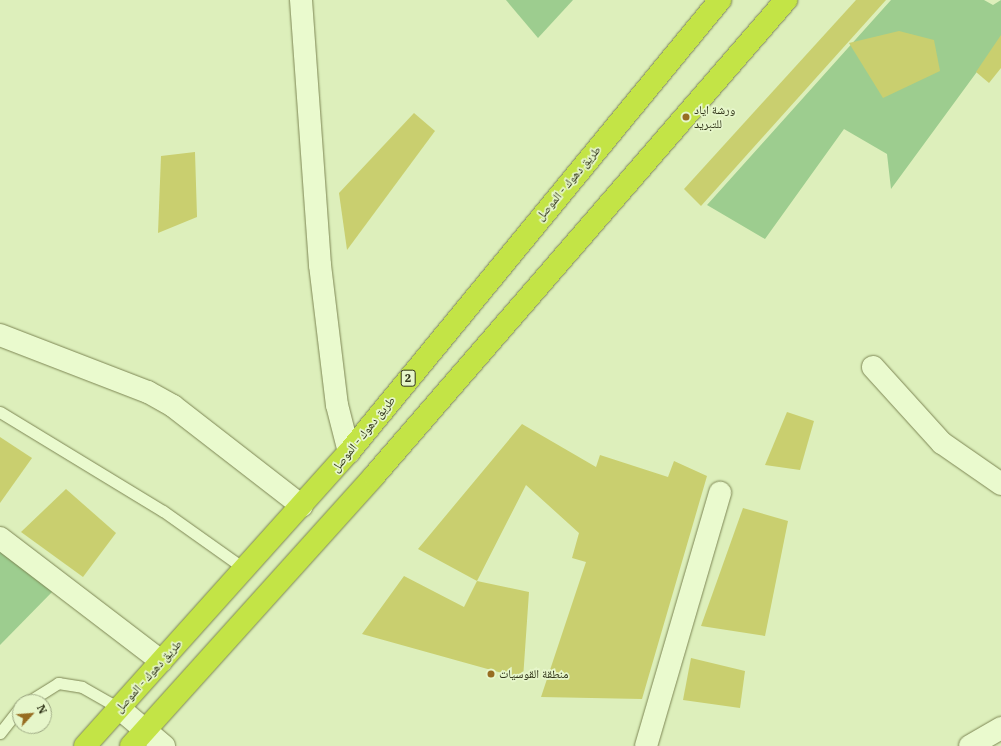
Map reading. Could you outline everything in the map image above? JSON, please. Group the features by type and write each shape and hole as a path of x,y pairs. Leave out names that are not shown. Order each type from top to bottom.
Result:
{"highway":[{"name":"طريق دهوك - الموصل","path":"85,746 349,452 720,0"},
{"path":"131,746 374,476 786,0"}],"street":[{"path":"301,0 320,265 337,405 349,452"},
{"path":"0,335 148,392 173,406 302,506"},
{"path":"873,367 942,443 1001,484"},
{"path":"646,746 720,492"},
{"path":"0,538 161,661"},
{"path":"119,708 164,746"},
{"path":"970,746 1001,728"}],"lane":[{"path":"0,412 163,511 245,569"},
{"path":"41,694 58,683 82,686 119,708"},
{"path":"0,733 12,717"}],"green space":[{"path":"506,0 573,0 538,38"},
{"path":"891,0 984,0 993,5 1001,0 1001,39 891,189 887,154 844,129 765,239 707,205"},
{"path":"0,549 55,589 0,645"}],"building":[{"path":"856,0 886,0 701,206 684,189"},
{"path":"899,31 934,40 940,71 883,98 849,43"},
{"path":"1001,35 1001,68 989,83 976,72"},
{"path":"414,113 435,131 347,250 339,193"},
{"path":"195,152 197,217 158,233 161,156"},
{"path":"787,412 814,421 800,470 765,465"},
{"path":"522,424 596,467 600,455 668,477 674,461 707,476 642,699 541,697 586,562 572,558 579,533 526,485 477,581 418,549"},
{"path":"0,437 32,458 0,503"},
{"path":"66,489 116,533 83,577 21,532"},
{"path":"743,508 788,521 765,636 701,626"},
{"path":"404,576 464,607 477,581 529,592 523,679 362,634"},
{"path":"691,658 745,671 740,708 683,700"}],"place":[{"name":"ورشة اياد للتبريد","path":"686,117"},
{"name":"منطقة القوسيات","path":"491,674"}]}
